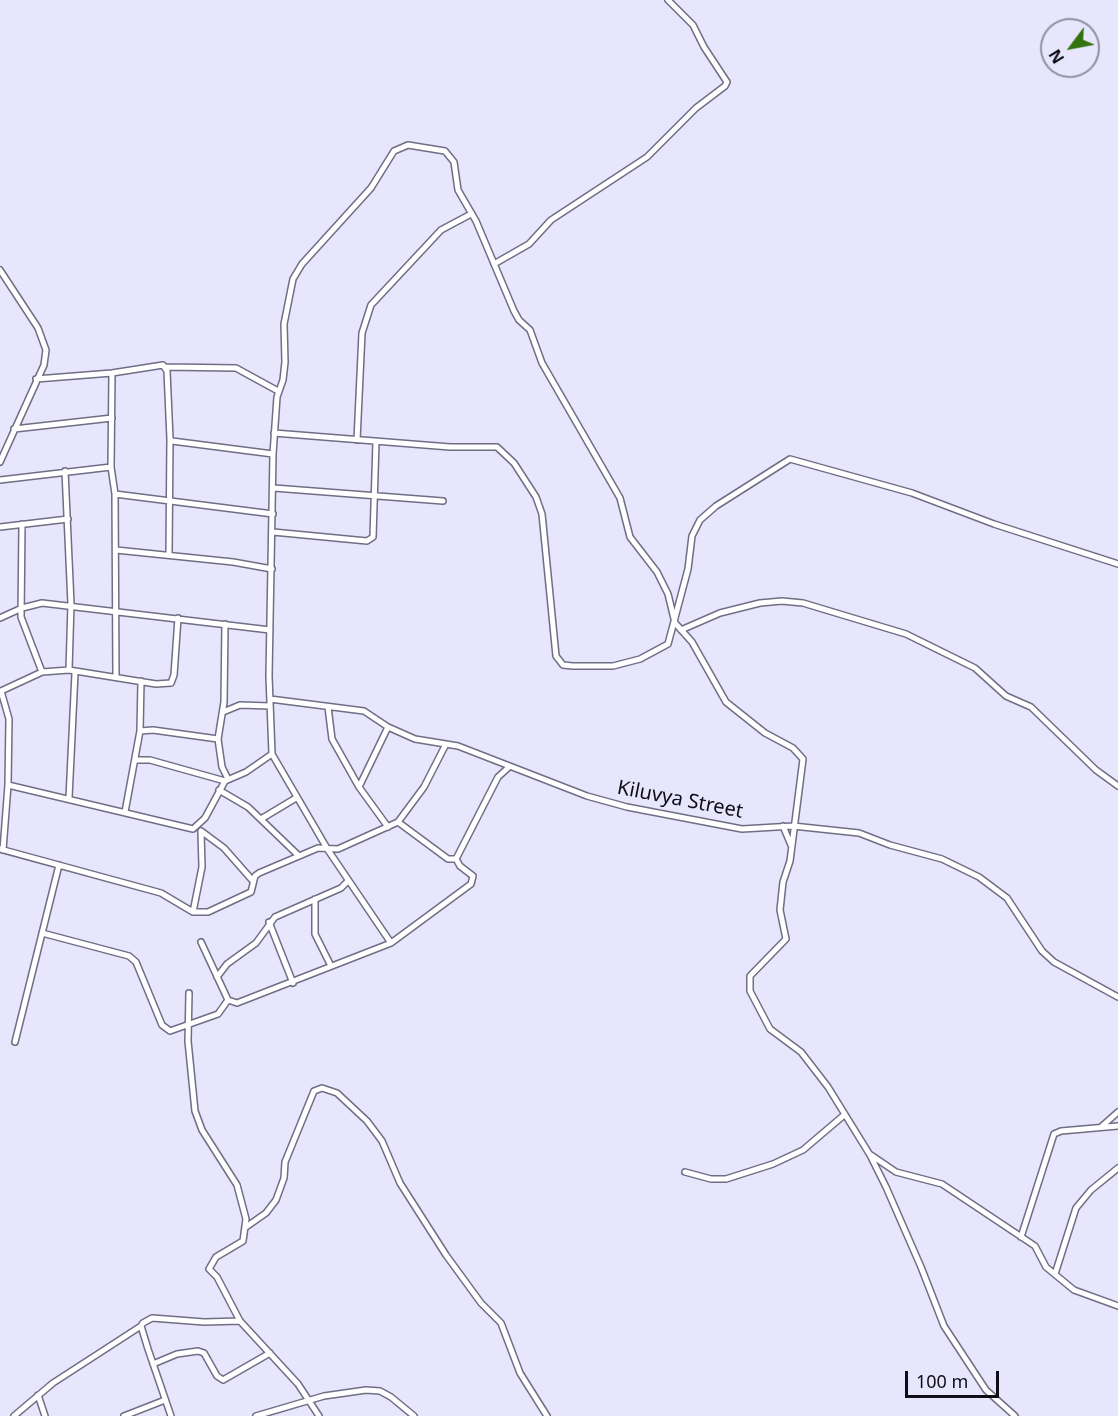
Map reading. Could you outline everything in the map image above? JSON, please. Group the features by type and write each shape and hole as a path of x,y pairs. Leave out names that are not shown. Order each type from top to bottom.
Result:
{"street":[{"path":"494,264 529,244 551,220 647,157 696,108 725,86 727,81 707,53 693,25 668,0"},
{"path":"391,943 328,850 272,754 270,630 273,454 278,391 283,380 284,324 293,279 302,264 371,188 394,151 408,145 446,151 452,155 456,184 514,311 533,336 542,363 621,498 630,537 657,572 668,594 675,623 692,642 726,702 765,733 793,748 803,759 804,767 793,826 792,846 780,910 786,939 754,970 748,983 770,1029 801,1052 816,1070 843,1116 870,1155 921,1267 944,1326 986,1390 1015,1416"},
{"path":"357,440 362,333 371,305 441,230 471,214"},
{"path":"0,270 43,338 45,350 44,365 0,462"},
{"path":"36,379 112,373 157,364 165,367 236,368 278,391"},
{"path":"165,367 170,439 169,554"},
{"path":"112,373 111,466 115,494 116,677"},
{"path":"14,429 112,418"},
{"path":"274,433 450,447 493,446 514,463 536,497 542,514 556,656 563,665 613,666 640,659 668,644 688,569 692,536 700,520 716,506 790,459 912,493 994,524 1118,564"},
{"path":"170,439 176,443 273,454"},
{"path":"273,532 367,541 373,537 376,442"},
{"path":"0,480 111,466"},
{"path":"65,471 72,671 69,798"},
{"path":"274,488 443,501"},
{"path":"115,494 171,499 273,514"},
{"path":"0,527 68,519"},
{"path":"21,524 21,617 42,672"},
{"path":"116,549 272,569"},
{"path":"681,630 720,613 760,603 782,601 803,603 906,634 967,664 987,677 1006,696 1031,707 1096,770 1118,786"},
{"path":"0,618 22,608 42,603 71,604 270,630"},
{"path":"178,618 173,680 156,684 72,671 42,672 0,690 9,719 8,785 2,849 160,893 193,912 208,912 243,897 253,890 253,881 259,873 318,848 338,849 399,822 424,787 446,744"},
{"path":"225,624 223,712 218,739 226,780"},
{"path":"125,812 140,731 141,681"},
{"name":"Kiluvya Street","path":"270,699 364,711 374,715 388,727 415,739 458,746 587,796 664,816 742,829 783,825 859,833 956,865 1007,898 1042,951 1054,962 1118,997"},
{"path":"223,712 240,705 270,706"},
{"path":"328,706 332,739 359,787 388,827"},
{"path":"359,787 388,727"},
{"path":"140,731 153,730 218,739"},
{"path":"193,912 202,867 200,829 219,790 226,780 246,772 272,754"},
{"path":"136,760 150,760 226,780"},
{"path":"456,859 498,777 509,767"},
{"path":"8,785 69,798 188,829 200,829 224,848 253,881"},
{"path":"219,790 248,807 299,856"},
{"path":"261,819 296,798"},
{"path":"399,822 448,859 456,859"},
{"path":"783,825 792,846"},
{"path":"228,1000 242,1003 391,943 471,884 473,876 460,866 456,859"},
{"path":"15,1042 59,865"},
{"path":"217,977 227,964 256,943 269,922 284,912 341,888 348,881"},
{"path":"315,899 315,934 331,966"},
{"path":"269,922 293,983"},
{"path":"42,933 129,956 136,962 166,1030 170,1031 189,1025 222,1011 228,1000"},
{"path":"201,942 228,1000"},
{"path":"189,993 189,1052 195,1111 202,1130 237,1185 246,1211 243,1241 216,1257 210,1269 217,1277 240,1321 298,1384 319,1416"},
{"path":"246,1227 266,1213 276,1200 284,1178 285,1162 314,1091 322,1088 337,1093 367,1120 382,1141 400,1183 446,1255 481,1304 501,1323 520,1373 548,1416"},
{"path":"1100,1128 1118,1112"},
{"path":"685,1172 711,1179 726,1179 773,1164 803,1150 843,1116"},
{"path":"1021,1237 1054,1134 1068,1130 1118,1126"},
{"path":"870,1155 896,1172 942,1184 1013,1229 1039,1249 1042,1263 1074,1290 1118,1306"},
{"path":"1055,1274 1076,1208 1091,1190 1118,1168"},
{"path":"14,1416 38,1395 90,1357 152,1318 204,1322 240,1321"},
{"path":"141,1326 171,1416"},
{"path":"153,1364 177,1354 198,1351 204,1353 217,1376 223,1380 270,1353"},
{"path":"256,1416 307,1400 366,1390 380,1391 411,1415"},
{"path":"38,1395 45,1416"},
{"path":"124,1416 165,1400"}]}
